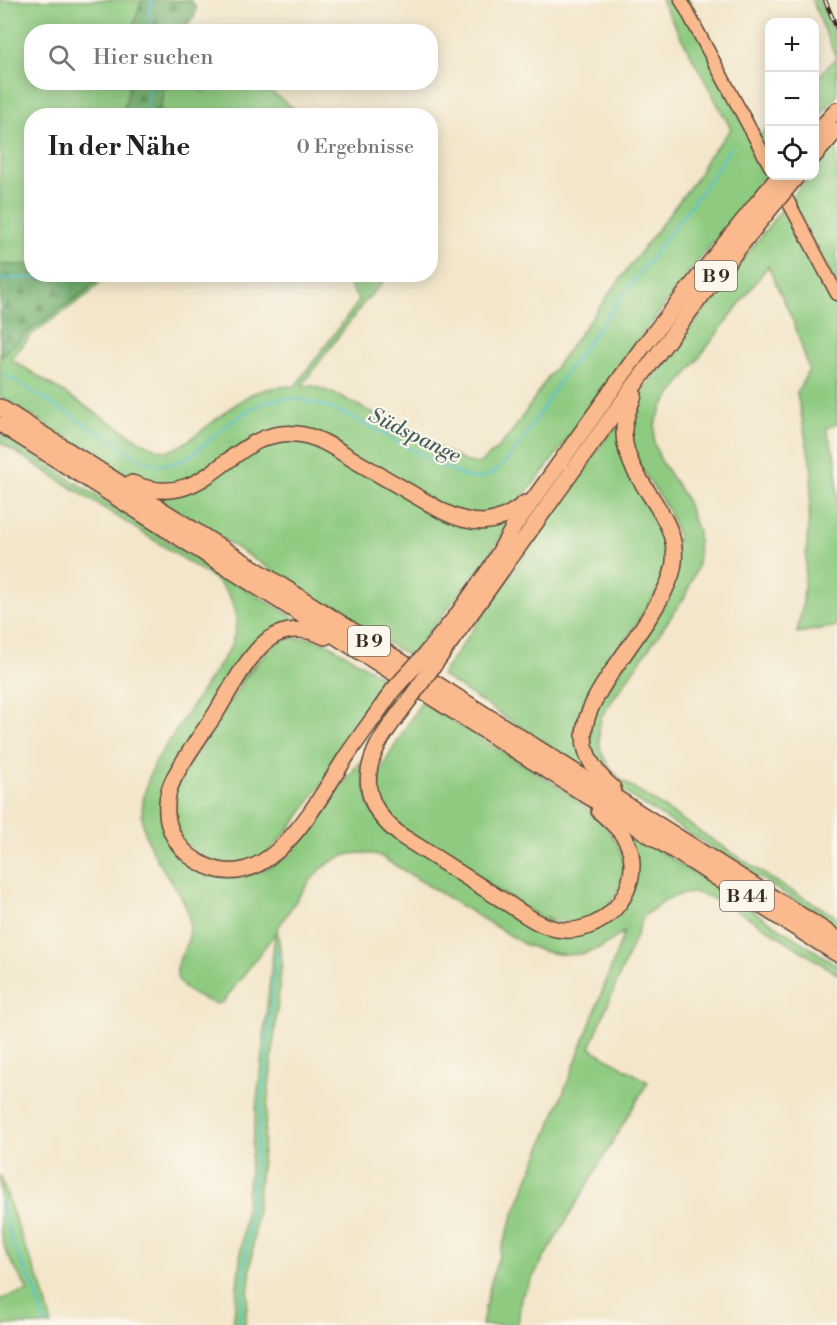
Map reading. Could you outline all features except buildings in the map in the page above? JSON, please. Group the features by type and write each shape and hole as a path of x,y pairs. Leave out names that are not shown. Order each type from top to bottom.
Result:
{"highway":[{"path":"819,130 837,110"},
{"path":"819,150 837,130"},
{"name":"B 9","path":"0,423 356,649 584,793 591,805 611,821 626,841 631,860 631,876 622,900 603,919 585,928 555,929 537,922 403,837 383,821 374,806 369,787 372,761 380,742 409,700 429,661 711,282 761,209 777,180"},
{"name":"B 9","path":"539,492 662,322 761,209 793,180"},
{"path":"638,380 625,419 624,440 636,471 670,528 674,560 670,578 662,593 592,703 584,730 586,750 594,769 638,812"},
{"name":"B 9","path":"0,407 638,812"},
{"path":"101,470 149,489 175,490 203,479 258,441 272,436 297,434 322,442 441,511 469,522 486,522 505,517 539,492"},
{"path":"356,649 318,633 298,630 279,634 262,645 174,779 168,794 167,816 173,836 183,850 201,864 221,871 243,870 277,852 288,842 305,821 393,690 429,661 539,492"},
{"name":"B 44","path":"584,793 837,954"},
{"name":"B 44","path":"638,812 837,938"}],"main road":[{"path":"681,0 765,157"},
{"path":"776,180 837,294"}],"green space":[{"path":"0,0 142,0 134,24 24,24 24,90 128,90 125,108 24,108 24,265 0,265"},
{"path":"142,0 190,0 196,7 195,16 189,24 134,24"},
{"path":"661,0 689,0 760,135 765,130 765,178 683,280 541,475 516,504 499,514 461,515 288,429 177,485 135,480 0,396 0,357 28,332 87,290 94,282 100,282 90,293 31,335 11,359 142,442 165,451 173,449 184,444 244,398 264,390 295,386 359,301 348,282 383,282 362,305 302,385 314,386 340,396 464,461 478,464 500,446 519,422 570,347 698,176 707,158 731,129"},
{"path":"812,0 819,0 837,42 837,96 819,117 819,76 836,58"},
{"path":"128,90 164,90 160,108 125,108"},
{"path":"164,90 200,90 202,92 204,90 269,90 293,108 160,108"},
{"path":"837,142 837,285 791,198 806,180 819,180 819,164"},
{"path":"784,206 837,305 837,424 826,428 837,462 837,626 797,633 803,602 812,471 797,393 809,369 794,323 768,266 662,407 655,425 654,443 661,461 685,497 698,532 698,565 685,597 602,715 599,742 604,757 620,779 778,883 837,917 837,927 619,789 591,751 590,716 650,622 678,536 667,508 639,465 631,447 630,417 637,399"},
{"path":"0,265 24,265 24,282 94,282 87,290 28,332 0,357"},
{"path":"622,415 620,428 666,530 670,559 658,590 589,698 592,774 441,675"},
{"path":"0,434 195,559 305,624 281,628 177,765 170,845 185,862 197,871 211,876 240,876 268,868 293,853 360,761 368,803 373,814 571,934 630,892 625,829 837,965 837,974 765,927 706,896 693,893 679,895 661,903 644,916 590,1048 648,1082 521,1297 518,1325 482,1325 492,1278 508,1230 576,1061 624,932 590,952 571,955 552,953 524,944 380,856 361,853 345,855 331,862 318,873 277,929 282,961 245,1325 233,1325 275,933 223,1002 216,1004 184,988 178,978 177,966 190,934 188,914 180,894 151,848 143,822 142,809 148,779 155,762 230,648 236,627 235,609 227,593 212,577 0,442"},
{"path":"277,440 311,443 453,520 517,515 473,577 410,657 151,494"},
{"path":"291,638 312,638 330,645 392,683 295,822 277,843 262,857 244,864 212,863 181,841 175,826 173,795 180,779 246,677 274,644"},
{"path":"421,702 540,775 584,807 603,825 617,844 624,864 620,885 605,909 577,922 543,917 396,825 378,800 377,786 381,769"},
{"path":"0,1175 23,1242 42,1287 52,1325 0,1325 0,1299 28,1291 6,1252 0,1230"}],"waterway":[{"path":"151,24 149,12 152,0"},
{"path":"146,108 150,90"},
{"name":"Südspange","path":"4,374 143,460 155,464 169,464 182,460 250,409 283,399 302,400 324,406 369,426 457,473 472,478 481,478 491,474 511,456 562,378 712,177 731,147"},
{"path":"0,279 24,278"},
{"path":"239,1325 277,949"},
{"path":"0,1201 15,1249 35,1289 46,1325"}],"railway":[{"path":"825,0 837,29"}]}
